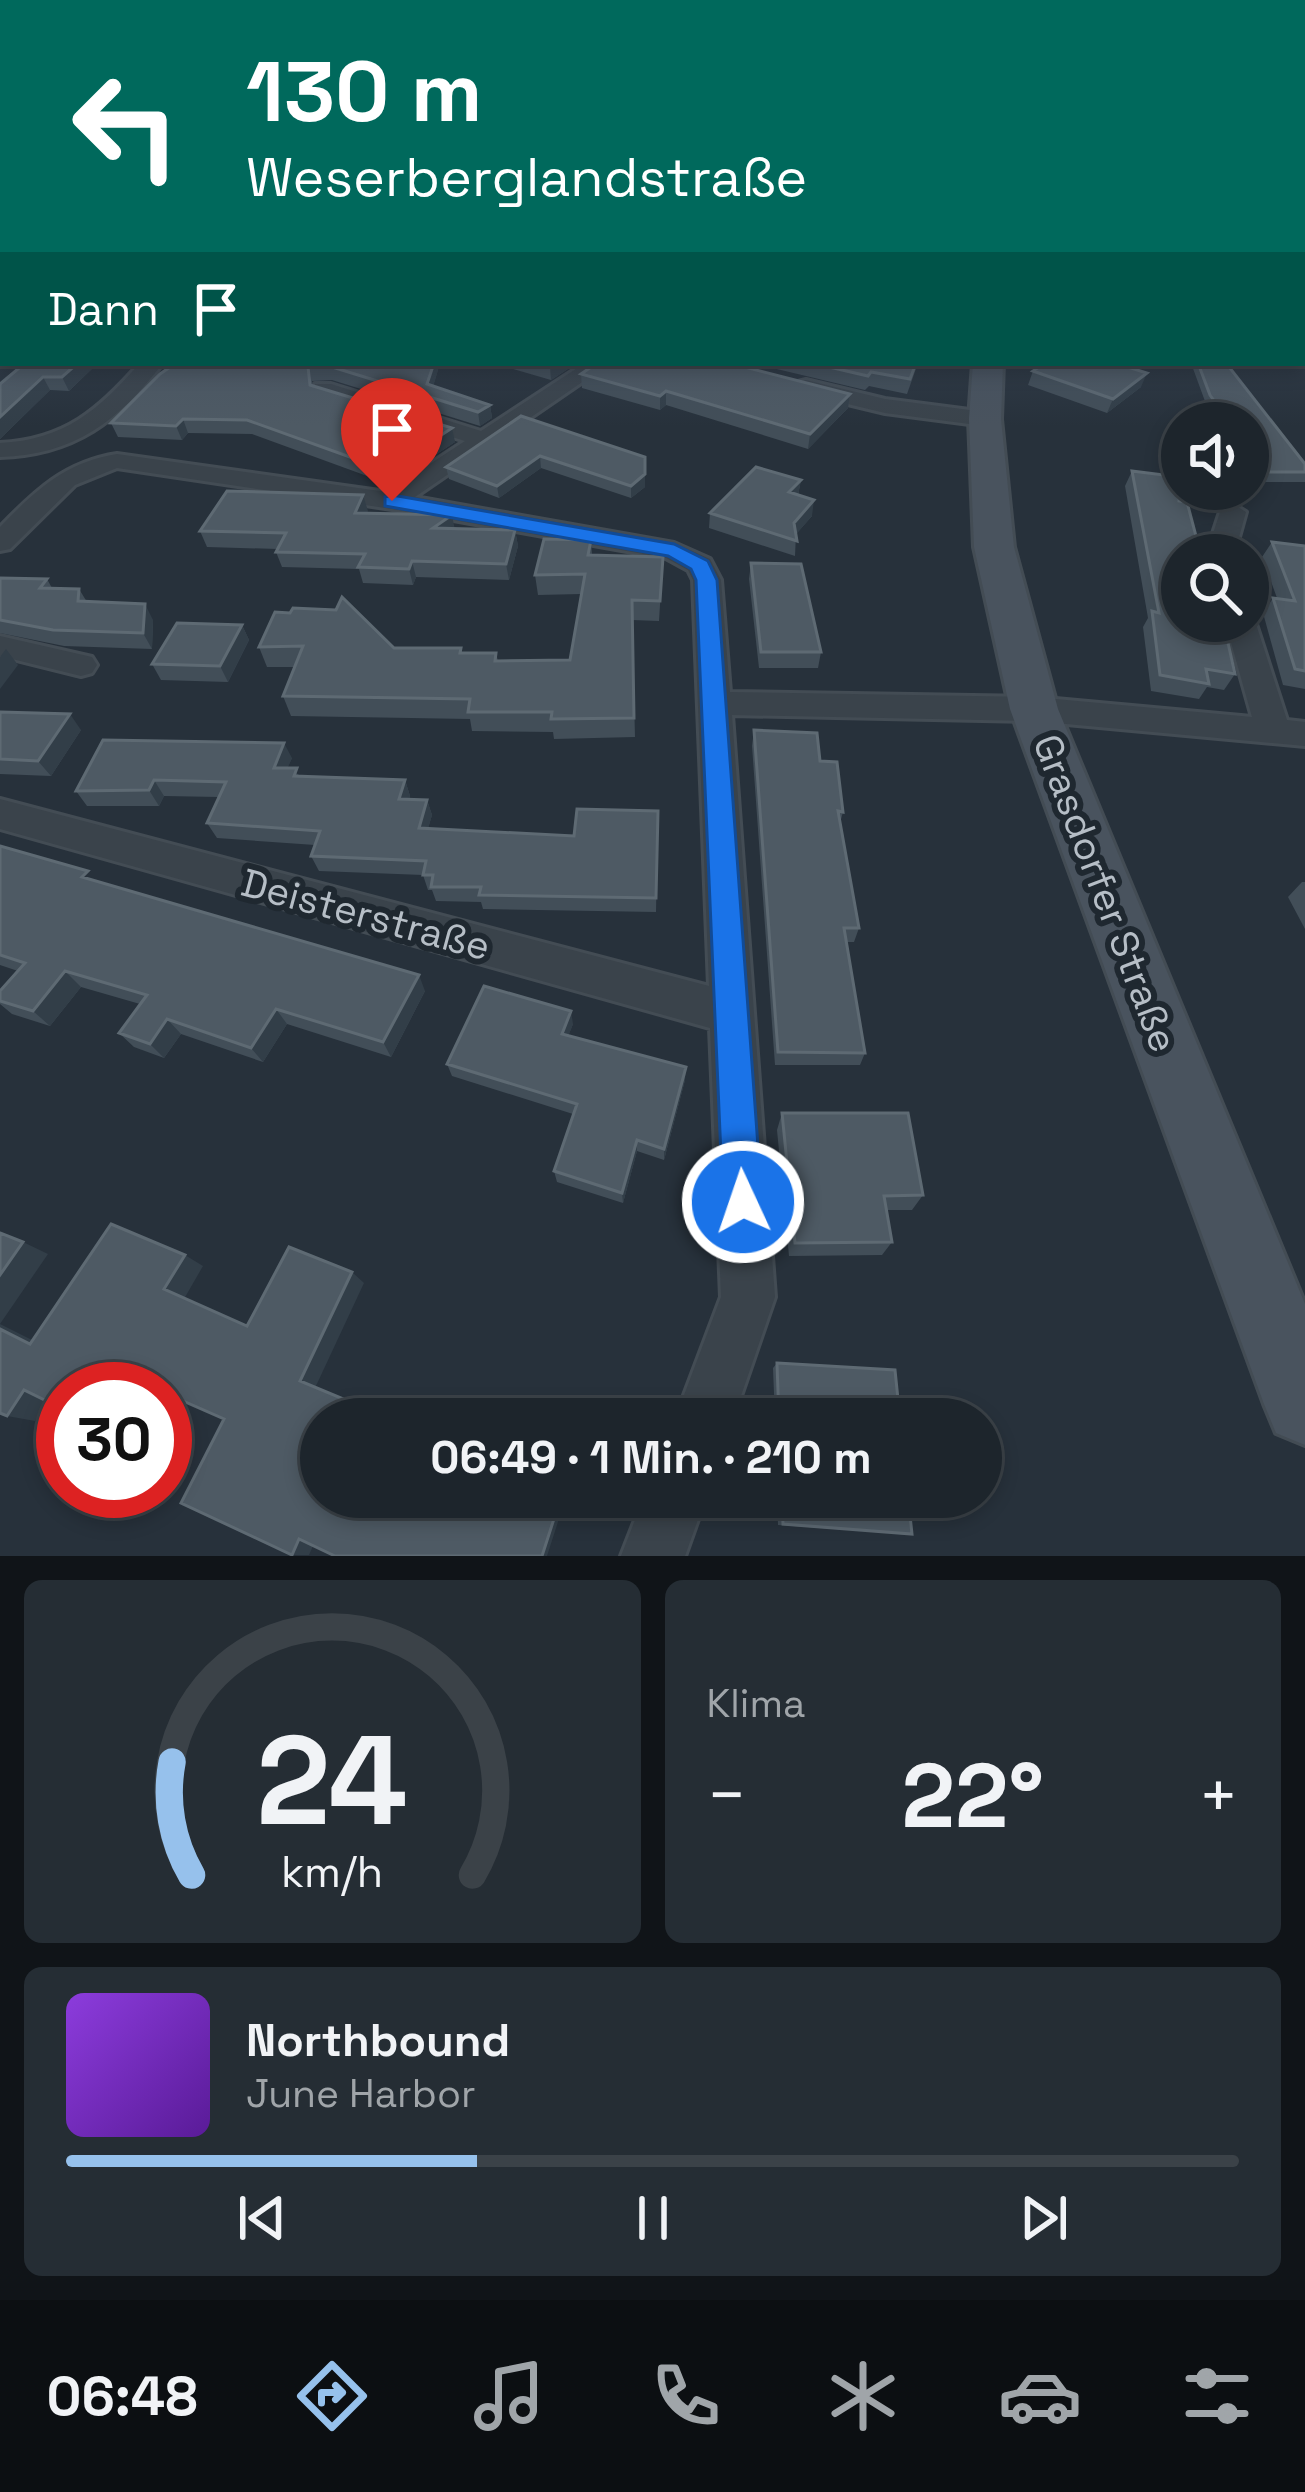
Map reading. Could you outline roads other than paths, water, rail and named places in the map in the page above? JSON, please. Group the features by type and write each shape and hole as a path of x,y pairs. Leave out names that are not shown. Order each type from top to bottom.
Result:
{"street":[{"path":"0,450 49,446 79,436 97,425 149,366"},
{"path":"392,501 595,366"},
{"name":"Grasdorfer Straße","path":"988,366 985,419 994,548 1034,709 1305,1404"},
{"path":"772,379 885,406 985,419"},
{"path":"323,389 486,440"},
{"path":"0,543 58,485 107,462 392,501 674,550 700,565 706,580 715,703 748,1297 712,1398"},
{"path":"1226,534 1233,512"},
{"path":"715,703 1034,709 1290,734 1249,642"},
{"path":"0,646 81,664"},
{"name":"Deisterstraße","path":"0,814 732,1013"},
{"path":"653,1556 667,1518"}]}
